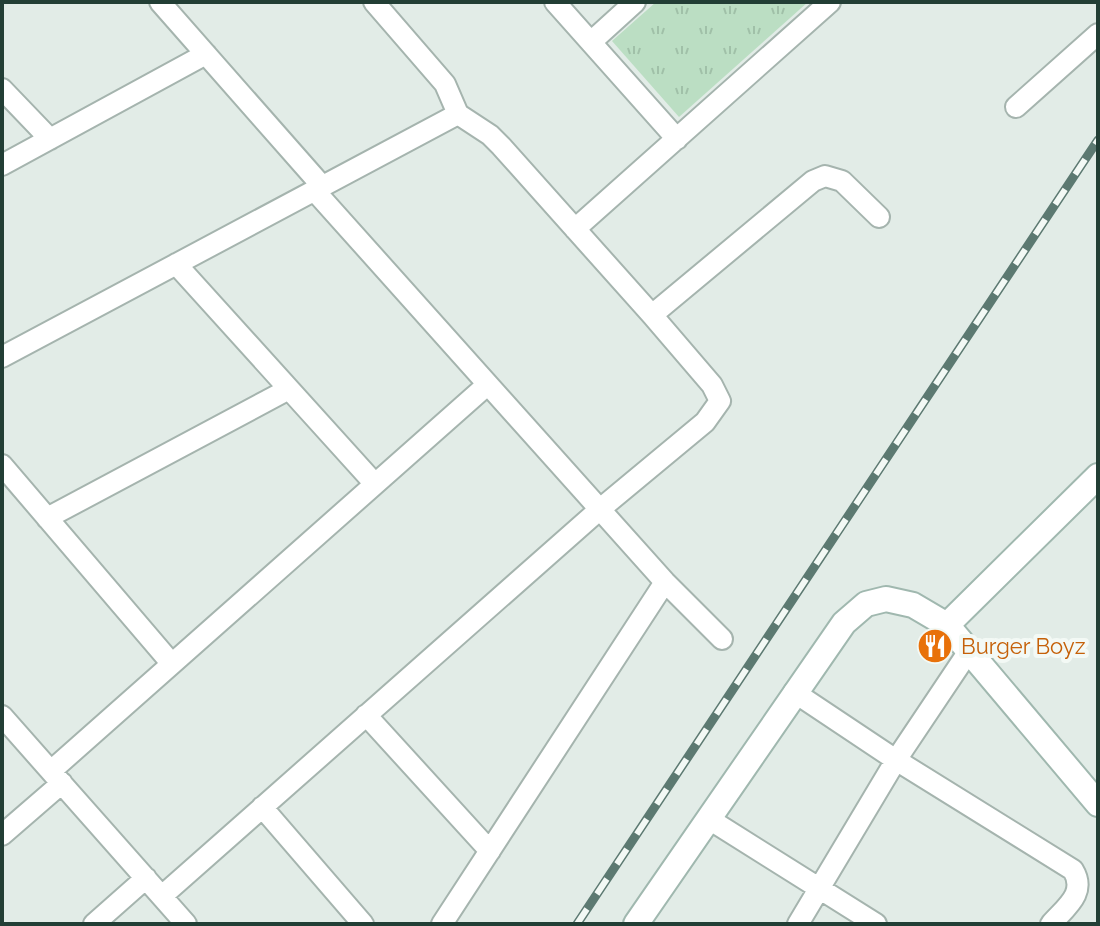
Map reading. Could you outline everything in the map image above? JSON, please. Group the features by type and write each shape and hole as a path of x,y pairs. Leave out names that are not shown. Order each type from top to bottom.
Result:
{"street":[{"path":"160,2 487,385 665,582 722,639"},
{"path":"162,896 599,510 705,422 720,401 712,385 652,315 490,135 458,114 445,84 374,2"},
{"path":"555,2 677,139"},
{"path":"591,42 635,2"},
{"path":"575,229 830,2"},
{"path":"1016,107 1098,34"},
{"path":"2,165 206,54"},
{"path":"2,89 50,139"},
{"path":"2,357 458,114"},
{"path":"652,315 813,181 825,176 842,181 879,217"},
{"path":"176,264 375,484"},
{"path":"2,835 56,777 172,664 487,385"},
{"path":"47,518 289,389"},
{"path":"2,465 172,664"},
{"path":"947,625 1098,476"},
{"path":"442,924 665,582"},
{"path":"636,924 794,692 844,623 866,604 886,599 913,605 947,625 1098,804"},
{"path":"798,924 896,760 969,651"},
{"path":"794,692 896,760 1073,870 1079,880 1079,890 1051,924"},
{"path":"366,715 490,851"},
{"path":"2,716 186,924"},
{"path":"262,807 363,924"},
{"path":"709,819 876,924"},
{"path":"94,924 146,878"}],"green space":[{"path":"656,2 808,2 679,117 612,41"}],"railway":[{"path":"577,924 1098,140"}],"place":[{"name":"Burger Boyz","path":"935,646"}]}
